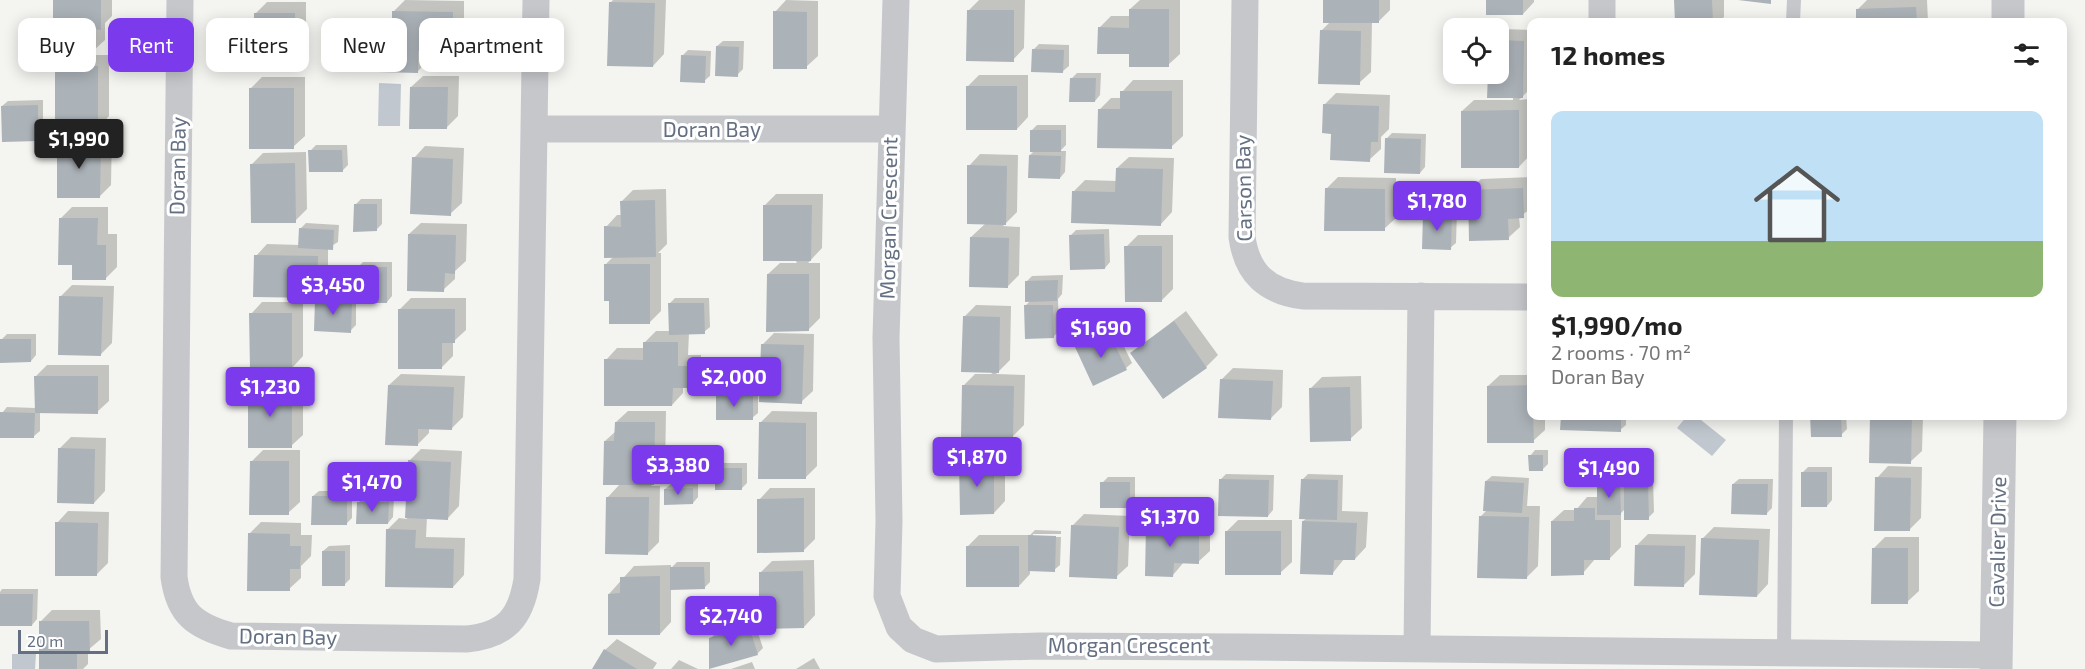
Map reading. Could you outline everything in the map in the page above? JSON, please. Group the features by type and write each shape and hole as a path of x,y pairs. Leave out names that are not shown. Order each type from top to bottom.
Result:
{"street":[{"name":"Doran Bay","path":"180,0 174,577 176,594 184,609 199,625 231,636 466,639 492,634 513,619 523,602 527,579 536,0"},
{"name":"Morgan Crescent","path":"896,0 886,338 889,520 887,596 899,627 914,640 936,649 1039,646 1784,652 1996,662"},
{"name":"Carson Bay","path":"1245,0 1242,237 1246,260 1264,282 1283,293 1527,297"},
{"path":"1602,0 1602,18"},
{"path":"2008,0 2008,18"},
{"name":"Doran Bay","path":"534,129 891,129"},
{"path":"1417,649 1421,296"},
{"name":"Cavalier Drive","path":"1996,662 2000,420"}],"lane":[{"path":"1793,18 1794,0"},
{"path":"1784,652 1786,420"}],"shaded area":[{"path":"379,83 401,84 400,126 378,126"},
{"path":"1684,420 1701,420 1726,440 1712,456 1677,428"},
{"path":"12,654 36,654 35,669 12,669"}],"building":[{"path":"53,0 101,0 101,30 96,29 96,18 53,18"},
{"path":"1323,0 1379,0 1379,23 1323,23"},
{"path":"1486,0 1523,0 1523,15 1486,15"},
{"path":"1674,0 1712,0 1713,18 1675,18"},
{"path":"1738,0 1771,0 1771,4"},
{"path":"609,2 655,3 653,67 607,66"},
{"path":"1916,7 1917,18 1856,18 1856,9"},
{"path":"1129,9 1169,9 1169,67 1129,67 1129,54 1097,54 1098,27 1129,28"},
{"path":"967,10 1014,10 1014,62 966,61"},
{"path":"392,11 453,12 453,18 419,18 418,73 378,72 407,72 407,18 392,18"},
{"path":"773,11 807,12 807,69 773,69"},
{"path":"254,13 295,13 295,18 254,18"},
{"path":"1320,30 1361,31 1360,85 1318,84"},
{"path":"1509,40 1524,41 1523,98 1487,98 1488,84 1509,84"},
{"path":"716,46 739,47 738,77 715,76"},
{"path":"1032,49 1064,50 1063,73 1031,72"},
{"path":"681,55 706,56 705,83 680,82"},
{"path":"96,66 98,66 98,129 55,130 55,72 96,72"},
{"path":"1070,78 1096,78 1095,102 1069,102"},
{"path":"966,86 1017,86 1017,130 966,130"},
{"path":"410,87 448,87 447,129 409,129"},
{"path":"249,88 294,88 294,149 249,149"},
{"path":"1120,91 1172,91 1172,149 1097,148 1098,109 1120,109"},
{"path":"1323,104 1379,106 1378,142 1371,142 1370,162 1330,160 1331,134 1322,133"},
{"path":"38,105 38,141 2,142 1,106"},
{"path":"1519,110 1519,168 1461,168 1461,111"},
{"path":"1030,130 1061,130 1061,152 1030,152"},
{"path":"1385,138 1421,139 1420,174 1384,173"},
{"path":"57,142 101,142 100,198 57,198"},
{"path":"308,150 342,150 343,172 309,172"},
{"path":"1029,155 1061,156 1060,179 1028,178"},
{"path":"412,157 453,159 451,216 410,214"},
{"path":"295,163 296,223 251,223 250,164"},
{"path":"967,165 1007,166 1006,225 967,224"},
{"path":"1116,168 1163,169 1161,226 1071,223 1072,191 1115,192"},
{"path":"1325,188 1385,189 1385,231 1324,231"},
{"path":"1523,188 1524,218 1508,219 1509,240 1469,241 1468,190"},
{"path":"655,200 656,257 604,258 604,226 621,227 620,201"},
{"path":"354,204 377,204 377,231 353,232"},
{"path":"763,205 812,205 811,261 763,261"},
{"path":"1423,214 1452,215 1451,250 1422,249"},
{"path":"59,218 98,218 97,245 106,245 106,280 72,280 72,265 58,265"},
{"path":"299,228 334,230 333,250 298,248"},
{"path":"408,234 456,235 455,274 445,273 444,292 407,291"},
{"path":"1104,234 1105,269 1070,270 1069,235"},
{"path":"970,237 1009,238 1008,288 969,287"},
{"path":"1124,246 1162,246 1162,302 1125,302"},
{"path":"254,255 318,256 317,298 253,297"},
{"path":"604,264 650,264 650,324 609,324 609,301 604,301"},
{"path":"356,267 387,267 387,303 355,303"},
{"path":"767,274 809,274 809,331 766,332"},
{"path":"1058,280 1057,301 1025,302 1025,281"},
{"path":"59,296 103,297 101,356 58,355"},
{"path":"315,300 352,302 351,333 314,331"},
{"path":"668,303 704,303 705,334 669,335"},
{"path":"1024,305 1053,305 1054,338 1025,339"},
{"path":"398,309 455,309 455,343 442,343 442,369 398,369"},
{"path":"249,313 292,313 292,369 250,370"},
{"path":"963,316 1000,317 999,373 961,372"},
{"path":"1174,321 1207,368 1163,399 1130,353"},
{"path":"1108,331 1127,370 1093,386 1075,347"},
{"path":"0,339 31,339 31,362 0,363"},
{"path":"643,342 678,342 678,366 690,366 690,388 673,388 672,406 604,406 604,359 643,360"},
{"path":"761,344 804,345 802,404 759,402"},
{"path":"34,376 98,376 98,414 35,413"},
{"path":"1220,379 1273,381 1271,420 1218,418"},
{"path":"388,385 454,387 452,430 418,429 418,446 385,445"},
{"path":"962,385 1014,386 1013,438 961,437"},
{"path":"1527,385 1527,420 1533,420 1534,443 1487,443 1487,386"},
{"path":"248,387 292,387 292,448 248,448"},
{"path":"1350,387 1351,441 1310,442 1309,388"},
{"path":"716,395 753,395 753,420 716,420"},
{"path":"0,412 35,413 34,438 0,438"},
{"path":"1561,420 1621,420 1621,432 1560,430"},
{"path":"1810,420 1841,420 1842,437 1811,437"},
{"path":"1870,420 1912,420 1911,464 1869,463"},
{"path":"615,422 655,422 654,485 603,485 604,441 614,441"},
{"path":"759,422 806,423 806,479 758,479"},
{"path":"58,448 95,449 94,504 57,503"},
{"path":"1528,455 1543,455 1543,471 1529,471"},
{"path":"408,460 451,462 448,520 405,518"},
{"path":"250,461 289,461 289,515 249,515"},
{"path":"959,461 994,461 994,514 960,515"},
{"path":"715,468 742,468 742,490 715,490"},
{"path":"1801,472 1827,472 1827,507 1801,507"},
{"path":"1875,477 1911,478 1910,531 1874,531"},
{"path":"1219,479 1269,480 1268,517 1218,516"},
{"path":"1301,479 1338,480 1337,520 1299,519"},
{"path":"1485,481 1524,483 1522,513 1483,511"},
{"path":"1100,482 1130,482 1130,508 1100,508"},
{"path":"1597,483 1620,483 1621,515 1597,515"},
{"path":"1624,483 1648,483 1649,520 1624,520"},
{"path":"1732,484 1768,484 1767,515 1731,514"},
{"path":"693,488 693,504 664,505 664,489"},
{"path":"312,496 347,496 347,525 311,525"},
{"path":"606,497 649,497 648,555 605,554"},
{"path":"804,498 804,552 757,553 757,499"},
{"path":"357,502 389,502 388,524 356,524"},
{"path":"1574,508 1595,508 1595,520 1610,520 1610,560 1584,560 1584,575 1551,576 1551,521 1574,521"},
{"path":"1479,516 1529,517 1527,579 1477,578"},
{"path":"1302,521 1357,523 1355,560 1334,560 1333,575 1300,574"},
{"path":"55,522 98,523 97,576 55,576"},
{"path":"1071,525 1119,527 1117,579 1069,577"},
{"path":"1146,525 1199,526 1199,564 1174,563 1173,577 1145,576"},
{"path":"386,529 416,530 415,548 454,549 453,588 385,587"},
{"path":"1225,531 1281,531 1281,575 1225,575"},
{"path":"248,533 290,534 290,546 301,546 300,569 290,569 290,591 247,591"},
{"path":"1028,535 1056,536 1055,572 1028,571"},
{"path":"1701,538 1759,540 1757,597 1699,595"},
{"path":"1635,545 1685,546 1684,587 1634,586"},
{"path":"966,546 1019,546 1019,587 966,587"},
{"path":"1872,548 1908,548 1908,604 1871,604"},
{"path":"322,551 345,551 345,586 322,586"},
{"path":"670,567 704,567 705,589 670,590"},
{"path":"803,571 804,628 759,629 759,572"},
{"path":"660,576 660,635 608,635 608,594 620,593 620,577"},
{"path":"0,594 33,594 32,626 0,626"},
{"path":"39,621 89,621 90,652 77,652 77,669 39,669"},
{"path":"749,626 758,655 709,669 709,638"},
{"path":"604,649 637,669 592,669"}]}
